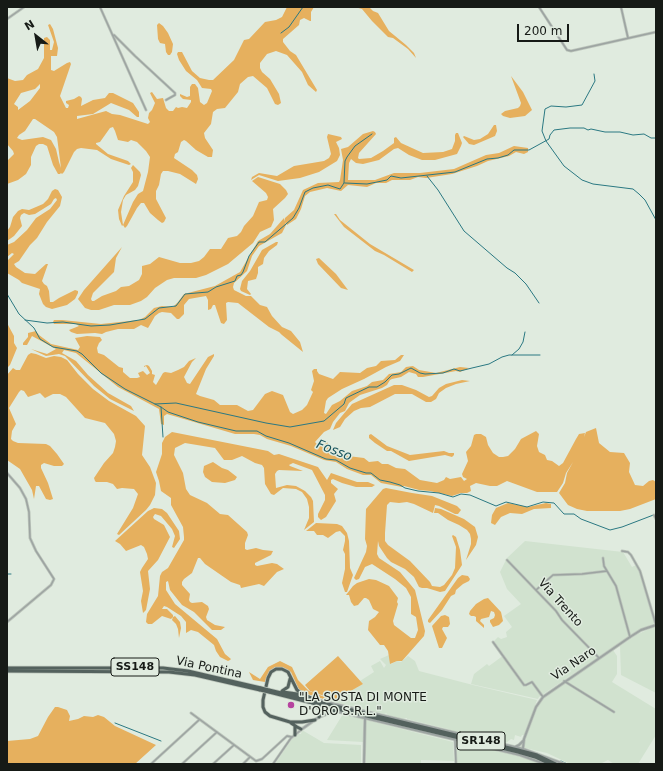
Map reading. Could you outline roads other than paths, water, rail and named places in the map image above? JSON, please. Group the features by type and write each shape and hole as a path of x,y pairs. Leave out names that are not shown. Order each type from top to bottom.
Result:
{"highway":[{"name":"Via Pontina","path":"7,668 163,668 188,671 402,723"},
{"path":"304,695 297,690 290,675 281,669 275,669 271,672 268,678 262,704 265,712 270,716 299,723 314,720"},
{"name":"Via Pontina","path":"7,671 169,672 194,675 261,689"},
{"path":"280,692 289,686 290,675"},
{"name":"Via Pontina","path":"269,691 402,723"},
{"path":"269,691 304,695 324,704"},
{"path":"311,702 335,711"},
{"path":"311,702 321,710 322,713 319,717"},
{"path":"290,722 301,729"},
{"path":"299,723 301,729"},
{"name":"SR148","path":"402,723 530,756 550,764"},
{"name":"SR148","path":"402,723 525,752 556,764"},
{"path":"293,736 295,726"},
{"path":"478,746 494,747"}],"street":[{"path":"7,19 24,7"},
{"path":"100,7 146,110"},
{"path":"540,7 567,50 570,51 656,32"},
{"path":"622,7 628,38"},
{"path":"112,33 175,93 175,95 166,100"},
{"path":"7,473 20,488 26,499 29,512 30,538 36,551 54,579 50,585 7,622"},
{"path":"654,515 656,519"},
{"path":"622,551 628,552 632,555 641,572 656,625"},
{"path":"603,558 604,566 616,586 630,637"},
{"name":"Via Trento","path":"507,560 599,658"},
{"path":"536,590 554,574 582,574 607,571"},
{"name":"Via Naro","path":"523,749 524,739 536,706 543,697 630,637 642,630 656,625"},
{"path":"493,642 524,685 533,682 543,697"},
{"path":"564,682 614,712"},
{"path":"312,698 523,749 564,764"},
{"path":"273,764 293,736 301,729 319,717 335,711 520,755 545,764"},
{"path":"191,713 256,761 260,760 287,736 293,736"},
{"path":"364,764 365,718"},
{"path":"151,764 199,720"},
{"path":"182,764 217,732"},
{"name":"Via Naro","path":"515,747 524,739"},
{"path":"455,740 456,764"},
{"path":"213,764 234,745"},
{"path":"243,764 250,757"}],"waterway":[{"path":"281,33 289,27 303,7"},
{"path":"594,74 595,81 582,105 566,107 551,106 545,109 542,131 546,141 564,166 582,180 593,184 633,189 645,200 656,220"},
{"path":"345,183 367,184 387,180 391,176 401,178 455,172 487,159 508,155 514,150 529,150 549,139 554,130 584,128 588,130 620,132 633,135 644,134 651,138 656,138"},
{"path":"344,183 345,161 347,157 355,146 372,134"},
{"path":"427,176 438,190 464,231 507,268 515,273 526,284 539,303"},
{"name":"Fosso","path":"25,320 47,323 63,322 91,326 110,325 145,319 159,308 176,306 185,294 208,292 216,287 235,281 237,276 241,275 243,272 249,256 259,242 265,242 293,218 299,208 305,192 313,188 328,185 340,189 344,183"},
{"name":"Fosso","path":"7,294 19,314 34,328 40,339 53,347 77,351 101,373 125,389 168,412 198,422 236,431 257,431 266,436 289,443 326,459 336,460 350,468 371,473 380,480 418,491 439,493 453,497 461,494 470,495 496,506 506,502 527,507 543,502 554,503 564,514 574,514 581,519 610,530 656,514"},
{"path":"512,355 519,349 523,342 525,332"},
{"path":"155,404 176,403 290,427 324,421 344,404 346,398 369,387 377,387 392,375 399,374 411,368 425,374 443,373 454,369 460,371 489,364 509,355 540,355"},
{"path":"161,407 163,437"},
{"path":"115,723 161,741"},
{"path":"561,761 565,763"}],"place":[{"name":"\"LA SOSTA DI MONTE D'ORO S.R.L.\"","path":"291,705"}]}
